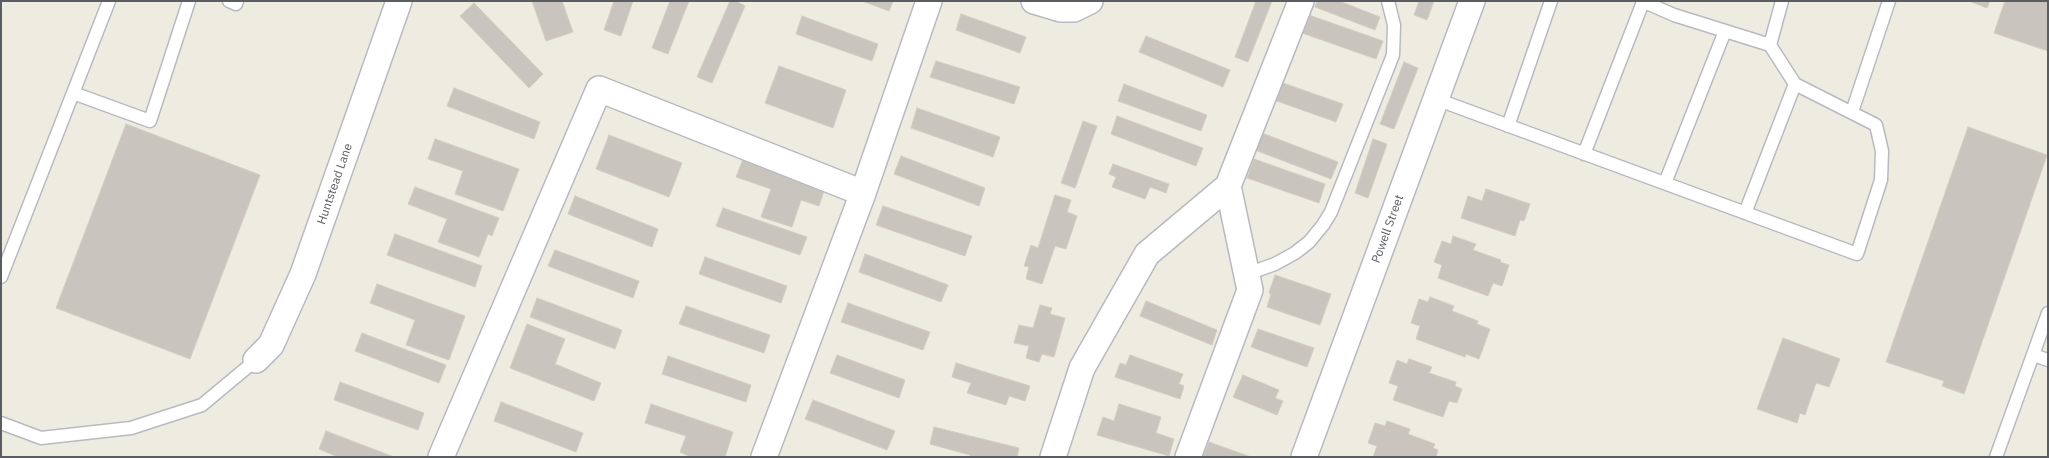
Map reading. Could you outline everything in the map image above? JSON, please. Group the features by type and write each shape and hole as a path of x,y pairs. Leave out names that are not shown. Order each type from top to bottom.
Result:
{"street":[{"name":"Huntstead Lane","path":"256,360 271,346 303,274 399,1"},
{"path":"764,457 863,193 929,1"},
{"path":"1034,1 1061,9 1074,9 1090,1"},
{"path":"1053,457 1082,368 1147,254 1228,186 1301,1"},
{"name":"Powell Street","path":"1304,457 1472,1"},
{"path":"441,457 599,89 863,193"},
{"path":"1188,457 1250,290 1228,186"}],"lane":[{"path":"1,277 5,256 110,1"},
{"path":"73,93 150,121 189,1"},
{"path":"229,1 236,4 237,1"},
{"path":"1247,274 1275,264 1295,254 1323,226 1393,55 1394,25 1388,1"},
{"path":"1508,126 1551,1"},
{"path":"1436,99 1508,126 1665,184 1857,254 1882,180 1882,151 1876,125 1794,84 1770,44 1674,15 1642,1 1584,154"},
{"path":"1770,44 1782,1"},
{"path":"1852,112 1889,1"},
{"path":"1665,184 1726,31"},
{"path":"1745,213 1794,84"},
{"path":"1996,457 2048,313"},
{"path":"2033,355 2048,360"},
{"path":"1,423 41,438 131,428 202,405 256,360"}],"building":[{"path":"532,1 562,1 573,32 546,41"},
{"path":"614,1 633,1 621,36 604,30"},
{"path":"670,1 689,1 668,54 652,48"},
{"path":"730,1 736,1 745,6 712,83 697,77"},
{"path":"862,1 893,1 889,11"},
{"path":"1256,1 1272,1 1248,62 1235,57"},
{"path":"1317,1 1339,1 1380,17 1375,30 1315,7"},
{"path":"1419,1 1434,1 1427,20 1414,15"},
{"path":"1969,1 1990,1 1987,8"},
{"path":"2005,1 2048,1 2048,51 1994,33"},
{"path":"474,3 543,74 529,88 460,16"},
{"path":"961,14 1026,37 1020,53 956,30"},
{"path":"1309,15 1383,41 1376,59 1302,33"},
{"path":"802,16 878,44 872,61 796,34"},
{"path":"1146,36 1230,70 1223,87 1139,52"},
{"path":"936,61 1020,87 1014,104 930,77"},
{"path":"1404,62 1418,68 1394,129 1380,124"},
{"path":"779,66 846,90 833,128 765,103"},
{"path":"1280,82 1343,104 1336,122 1274,100"},
{"path":"1124,84 1207,115 1201,131 1118,101"},
{"path":"454,88 540,122 534,139 447,106"},
{"path":"917,108 1000,137 993,157 911,128"},
{"path":"1117,116 1203,148 1196,166 1111,134"},
{"path":"1083,121 1097,126 1075,188 1061,183"},
{"path":"126,124 260,175 190,359 56,308"},
{"path":"1968,127 2047,155 1964,394 1942,386 1944,381 1886,362"},
{"path":"1262,133 1338,162 1331,179 1255,150"},
{"path":"609,135 682,163 669,197 596,169"},
{"path":"435,139 519,169 503,211 455,194 463,171 428,159"},
{"path":"1373,139 1387,144 1368,198 1355,193"},
{"path":"901,156 985,188 979,206 894,174"},
{"path":"743,159 825,188 819,206 801,200 792,227 761,217 771,189 736,177"},
{"path":"1254,159 1325,184 1319,203 1247,178"},
{"path":"1113,164 1169,184 1166,193 1150,187 1145,199 1112,187 1116,177 1109,174"},
{"path":"415,187 499,218 492,236 488,234 479,257 438,242 447,219 408,204"},
{"path":"1486,189 1530,204 1524,221 1520,220 1515,236 1461,218 1468,196 1482,201"},
{"path":"1055,195 1071,200 1067,212 1077,216 1066,249 1055,246 1042,284 1026,279 1029,267 1024,266 1031,245 1038,248"},
{"path":"575,196 658,229 652,247 568,214"},
{"path":"883,206 972,236 965,256 876,225"},
{"path":"723,208 807,237 800,255 716,226"},
{"path":"395,234 482,266 475,287 387,255"},
{"path":"1453,236 1476,244 1473,250 1501,260 1500,262 1509,265 1502,286 1493,283 1488,296 1438,278 1442,265 1434,262 1442,241 1451,244"},
{"path":"555,250 639,281 633,298 548,266"},
{"path":"865,254 948,285 941,302 859,272"},
{"path":"705,257 787,286 781,303 699,274"},
{"path":"1275,275 1331,294 1320,325 1267,307"},
{"path":"377,284 465,316 449,360 406,345 415,320 370,303"},
{"path":"1430,297 1454,306 1452,311 1478,321 1477,324 1490,329 1479,359 1466,354 1465,357 1416,339 1420,326 1411,323 1419,299 1428,302"},
{"path":"537,298 622,330 615,349 530,317"},
{"path":"1146,301 1217,330 1212,345 1140,316"},
{"path":"848,303 930,332 923,350 841,322"},
{"path":"1040,305 1052,308 1050,314 1065,318 1054,357 1042,354 1039,362 1026,358 1029,346 1014,343 1019,325 1033,328"},
{"path":"686,306 770,335 764,353 679,324"},
{"path":"527,324 565,339 555,364 601,383 594,401 510,368"},
{"path":"1258,329 1314,348 1307,367 1251,347"},
{"path":"362,333 446,365 439,383 355,351"},
{"path":"1783,338 1840,359 1829,387 1816,383 1805,415 1800,413 1797,423 1757,409"},
{"path":"837,355 905,380 899,398 830,373"},
{"path":"1130,355 1183,374 1179,384 1184,386 1180,399 1115,377 1120,363 1126,365"},
{"path":"668,356 751,385 746,402 662,374"},
{"path":"1409,359 1432,367 1429,373 1456,382 1455,386 1462,389 1457,403 1449,401 1443,417 1393,400 1398,386 1389,383 1397,360 1407,364"},
{"path":"956,363 1030,386 1025,401 1009,396 1006,405 967,393 971,383 952,377"},
{"path":"1243,375 1279,390 1275,398 1283,401 1277,415 1233,397"},
{"path":"340,382 424,413 418,430 334,400"},
{"path":"813,400 895,431 887,450 805,419"},
{"path":"501,402 583,433 576,452 494,421"},
{"path":"651,404 733,432 725,457 691,457 680,452 686,436 645,423"},
{"path":"1119,404 1161,417 1156,433 1174,439 1169,456 1097,435 1103,417 1114,421"},
{"path":"1387,421 1410,429 1408,434 1435,444 1433,448 1438,450 1436,457 1373,457 1377,446 1368,443 1375,423 1385,426"},
{"path":"934,427 1019,448 1017,457 970,457 970,455 930,444"},
{"path":"326,431 394,457 338,457 319,449"},
{"path":"1209,442 1251,457 1203,457"}]}
